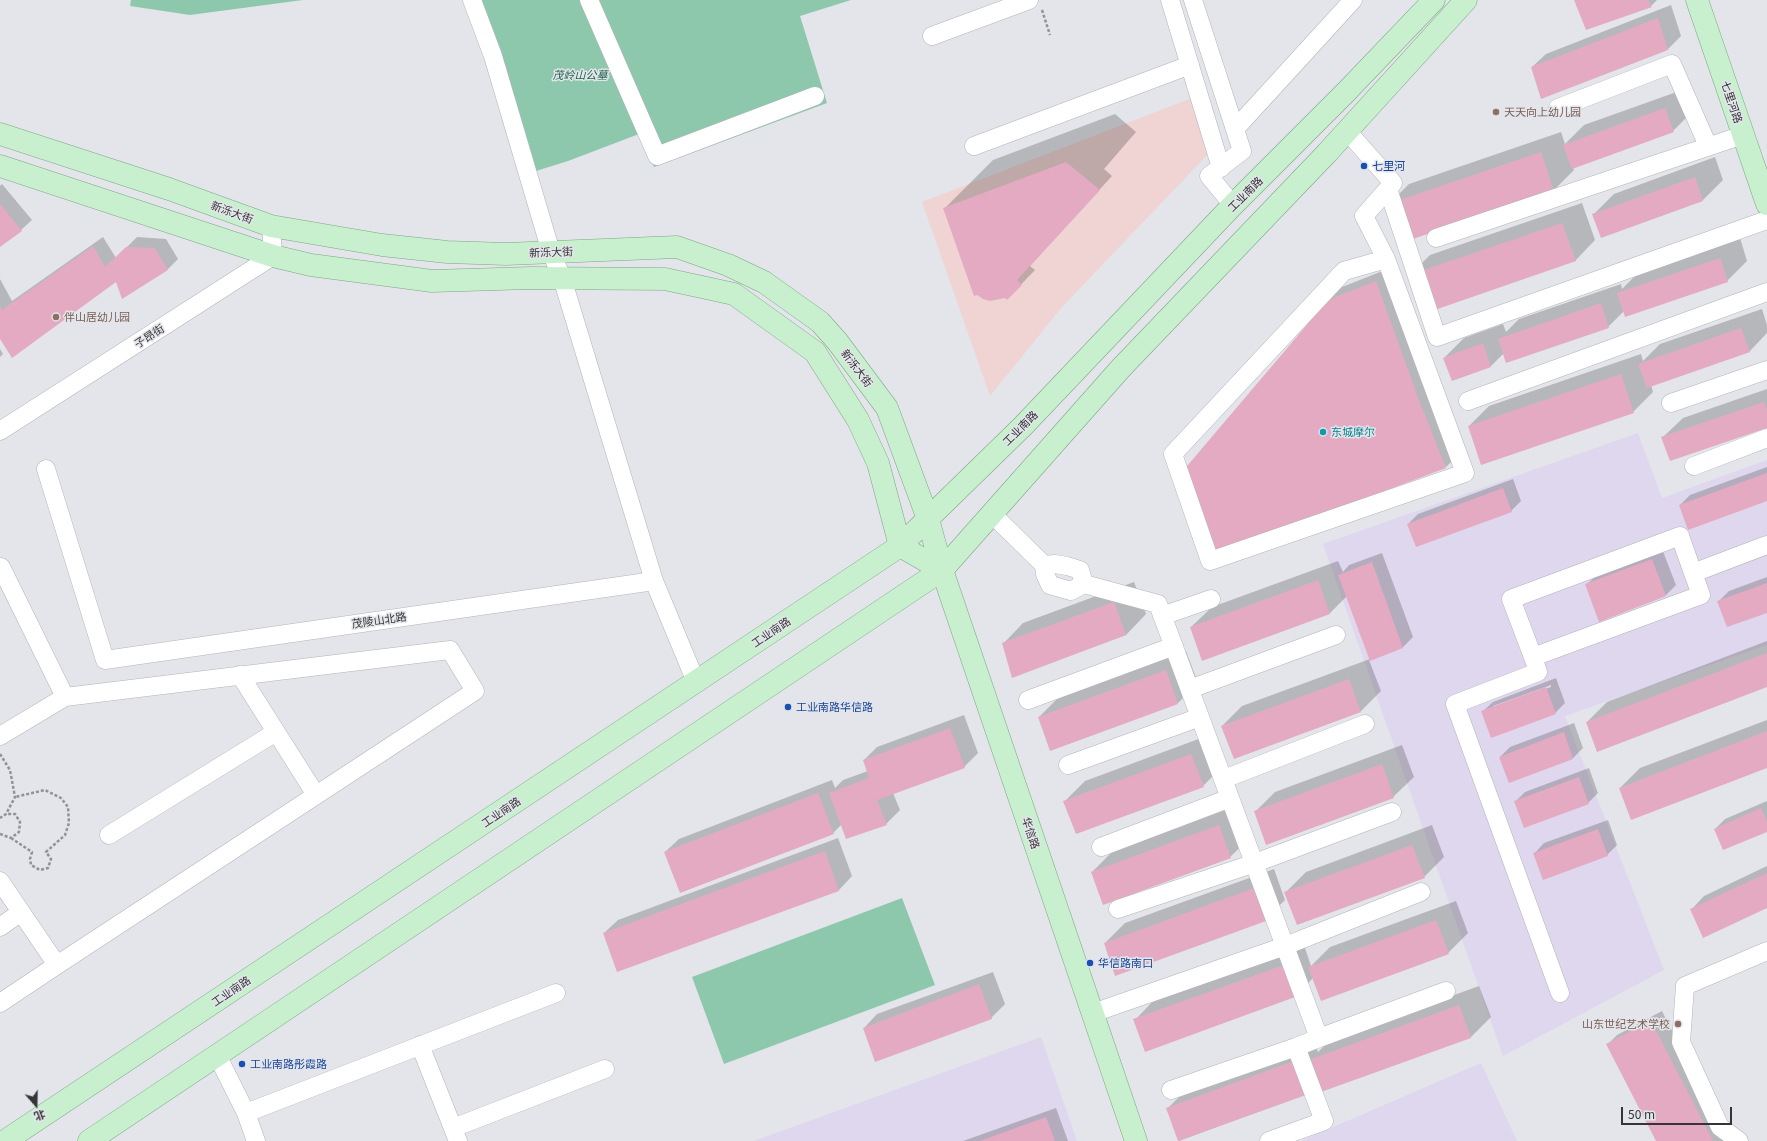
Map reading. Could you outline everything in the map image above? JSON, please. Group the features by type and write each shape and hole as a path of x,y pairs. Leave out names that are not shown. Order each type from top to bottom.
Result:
{"main road":[{"name":"工业南路","path":"5,1141 900,546 1023,426 1233,206 1346,92 1434,0"},
{"path":"89,1141 942,570 1121,368 1347,131 1466,0"},
{"name":"七里河路","path":"1697,0 1767,204"},
{"name":"新泺大街","path":"0,134 169,189 270,226 382,245 447,252 506,254 677,247 728,265 764,282 820,322 837,341 887,408 928,518 942,570"},
{"path":"0,166 273,256 311,266 432,281 562,278 665,279 734,294 815,352 858,420 878,463 900,546 942,570"},
{"name":"华信路","path":"942,570 1136,1141"}],"street":[{"path":"472,0 493,56 551,252 562,278 654,581 696,682"},
{"path":"589,0 656,156 815,96"},
{"path":"1170,0 1220,168"},
{"path":"1193,0 1242,151 1209,176 1233,206"},
{"path":"1235,129 1353,0"},
{"path":"932,36 1035,4"},
{"path":"1558,108 1672,64 1708,146"},
{"path":"974,146 1190,65"},
{"path":"1347,131 1393,183 1364,216 1386,259 1465,473 1210,561 1173,454 1344,271 1386,259"},
{"path":"1436,238 1743,135"},
{"path":"1388,189 1437,337 1767,220"},
{"path":"270,226 273,256"},
{"name":"子昂街","path":"0,431 273,256"},
{"path":"1468,401 1767,292"},
{"path":"1671,403 1767,370"},
{"path":"1694,466 1767,438"},
{"name":"茂陵山北路","path":"46,469 105,660 654,581"},
{"path":"991,513 1044,564 1061,565 1080,570 1084,584 1158,604 1255,862 1319,1038"},
{"path":"1533,657 1701,595 1680,536 1511,599 1538,672 1455,704 1560,993"},
{"path":"1693,573 1767,545"},
{"path":"0,568 1,567 64,697"},
{"path":"1162,616 1211,598"},
{"path":"1190,689 1336,635"},
{"path":"1028,700 1174,646"},
{"path":"0,736 64,697 450,650 475,692 0,1003"},
{"path":"240,675 316,795"},
{"path":"1068,765 1200,717"},
{"path":"1224,779 1365,724"},
{"path":"109,835 276,732"},
{"path":"1101,847 1230,798"},
{"path":"1118,909 1255,862 1392,812"},
{"path":"0,881 57,965"},
{"path":"1093,1013 1285,946 1421,892"},
{"path":"0,927 21,912"},
{"path":"1739,1141 1720,1127 1681,1042 1685,986 1767,951"},
{"path":"1171,1090 1296,1047 1446,991"},
{"path":"246,1113 556,992"},
{"path":"420,1045 456,1135 605,1069"},
{"path":"1269,1141 1324,1121 1296,1047"},
{"path":"217,1055 246,1113 256,1141"}],"path":[{"path":"1035,4 1050,35"},
{"path":"0,754 10,770 16,797 6,814 0,818"},
{"path":"0,834 11,838 32,852 30,859 31,865 40,870 48,868 51,859 46,852 65,835 69,823 68,808 61,798 44,790 16,797"},
{"path":"6,814 15,814 20,822 19,832 11,838"}],"shaded area":[{"path":"1197,96 1212,150 1062,307 990,396 922,202"},
{"path":"1638,433 1662,498 1767,460 1767,645 1565,716 1664,970 1503,1056 1323,544"},
{"path":"1041,1037 1077,1141 754,1141"},
{"path":"1481,1063 1517,1141 1301,1141"}],"green space":[{"path":"131,0 303,0 190,15 130,6"},
{"name":"茂岭山公墓","path":"472,0 851,0 800,16 827,103 654,167 639,134 568,161 536,171"},
{"path":"902,898 935,985 724,1064 692,977"}],"building":[{"path":"1574,0 1648,0 1652,7 1586,30"},
{"path":"1658,18 1668,50 1541,99 1531,67"},
{"path":"1665,108 1674,132 1572,169 1563,145"},
{"path":"1541,152 1554,191 1401,243 1388,204"},
{"path":"1066,162 1100,190 1017,280 1022,285 1007,300 1005,298 990,301 977,295 974,296 943,208"},
{"path":"1695,177 1703,201 1601,238 1592,214"},
{"path":"0,204 22,231 0,247"},
{"path":"1562,223 1576,261 1423,314 1409,275"},
{"path":"93,246 105,267 126,247 155,248 168,270 122,299 116,282 12,358 0,339 0,306 2,310"},
{"path":"1720,258 1728,282 1625,317 1617,293"},
{"name":"东城摩尔","path":"1376,281 1417,395 1446,468 1213,555 1182,472 1328,300"},
{"path":"1601,303 1609,328 1506,363 1498,339"},
{"path":"1741,328 1750,352 1647,388 1638,364"},
{"path":"1483,343 1491,367 1452,381 1443,358"},
{"path":"1621,374 1634,413 1481,465 1468,426"},
{"path":"1764,402 1767,410 1767,428 1670,461 1661,437"},
{"path":"1767,473 1767,501 1688,530 1679,505"},
{"path":"1503,488 1512,512 1416,547 1407,524"},
{"path":"1652,559 1666,596 1599,622 1585,584"},
{"path":"1372,562 1403,648 1370,661 1338,575"},
{"path":"1318,580 1330,614 1202,661 1190,627"},
{"path":"1767,583 1767,613 1727,627 1717,601"},
{"path":"1114,602 1126,635 1012,678 1002,643"},
{"path":"1767,653 1767,687 1597,752 1586,722"},
{"path":"1166,670 1178,704 1050,751 1038,717"},
{"path":"1349,679 1361,712 1234,759 1221,726"},
{"path":"1546,687 1556,714 1491,738 1481,711"},
{"path":"950,728 965,768 877,800 887,825 846,839 829,793 869,778 863,760"},
{"path":"1767,731 1767,768 1631,820 1619,788"},
{"path":"1564,732 1573,759 1509,783 1499,757"},
{"path":"1191,754 1204,787 1076,834 1063,801"},
{"path":"1382,764 1394,798 1266,845 1254,811"},
{"path":"1579,777 1589,804 1524,828 1514,801"},
{"path":"818,793 834,834 680,893 664,852"},
{"path":"1761,808 1767,822 1767,832 1723,850 1714,829"},
{"path":"1219,825 1231,858 1103,905 1091,872"},
{"path":"1598,829 1608,856 1543,880 1533,853"},
{"path":"1412,845 1425,878 1297,925 1284,892"},
{"path":"825,851 839,891 617,972 603,933"},
{"path":"1767,873 1767,908 1703,938 1690,909"},
{"path":"1254,888 1266,921 1115,976 1104,943"},
{"path":"1436,920 1449,954 1321,1001 1308,967"},
{"path":"1284,965 1295,997 1145,1052 1133,1019"},
{"path":"979,984 992,1019 875,1062 863,1028"},
{"path":"1459,1005 1471,1038 1321,1092 1309,1060"},
{"path":"1651,1021 1713,1141 1656,1141 1606,1044"},
{"path":"1294,1061 1306,1095 1178,1141 1166,1108"},
{"path":"1046,1117 1055,1141 980,1141"}],"place":[{"name":"天天向上幼儿园","path":"1496,112"},
{"name":"七里河","path":"1364,166"},
{"name":"伴山居幼儿园","path":"56,317"},
{"name":"东城摩尔","path":"1323,432"},
{"name":"工业南路华信路","path":"788,707"},
{"name":"华信路南口","path":"1090,963"},
{"name":"山东世纪艺术学校","path":"1678,1024"},
{"name":"工业南路彤霞路","path":"242,1064"}]}
